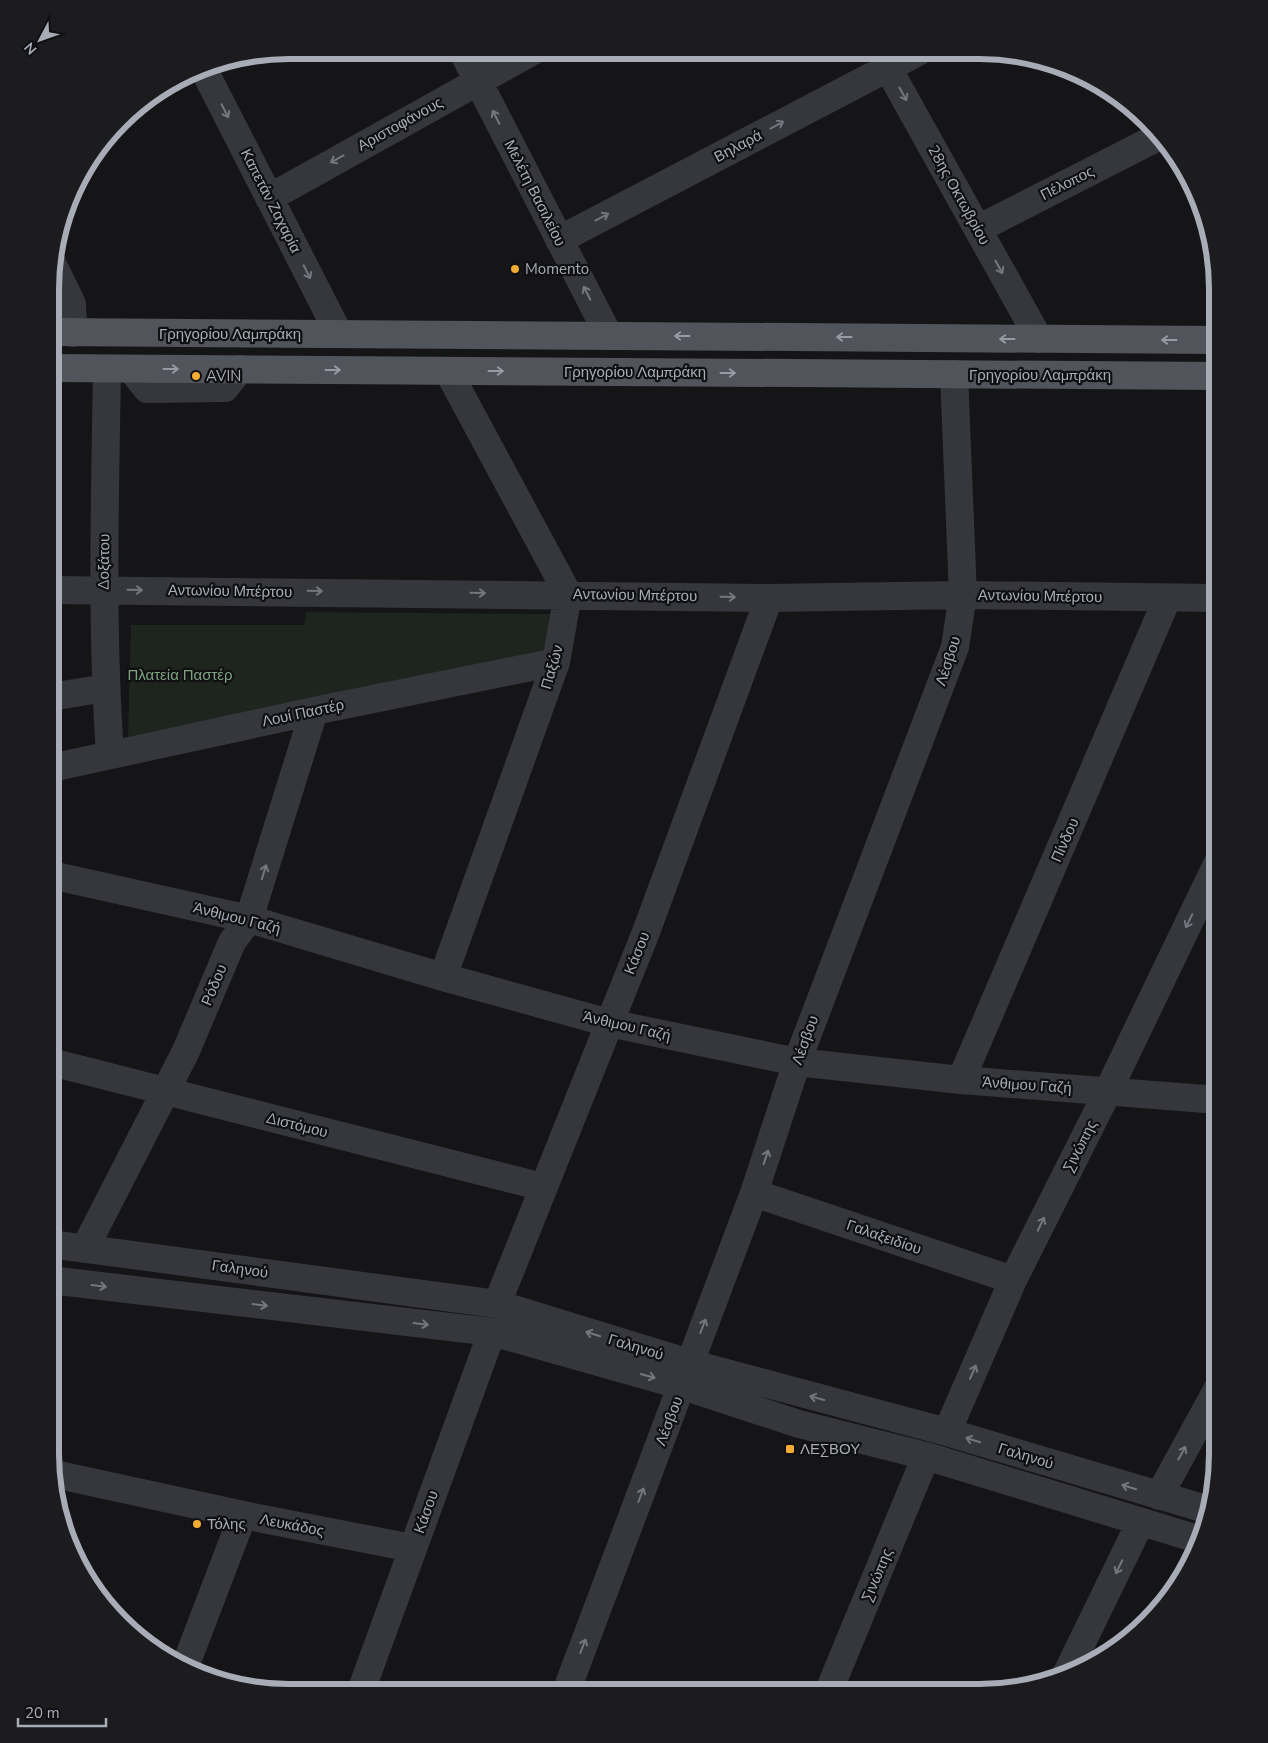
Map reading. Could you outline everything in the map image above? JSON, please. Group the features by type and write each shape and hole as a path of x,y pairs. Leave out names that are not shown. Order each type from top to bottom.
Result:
{"main road":[{"name":"Γρηγορίου Λαμπράκη","path":"62,332 1209,340"},
{"name":"Γρηγορίου Λαμπράκη","path":"59,368 1209,376"}],"street":[{"name":"Μελέτη Βασιλείου","path":"466,59 609,336"},
{"name":"Αριστοφάνους","path":"269,198 517,59"},
{"name":"28ης Οκτωβρίου","path":"883,60 1039,339"},
{"name":"Βηλαρά","path":"559,240 883,60"},
{"name":"Καπετάν Ζαχαρία","path":"206,74 339,334"},
{"name":"Πέλοπος","path":"978,229 1154,139"},
{"path":"59,277 72,304 62,332"},
{"name":"Δοξάτου","path":"110,754 105,688 104,589 119,369"},
{"path":"448,371 568,594"},
{"name":"Λέσβου","path":"569,1684 754,1193 797,1062 955,647 963,595 954,374"},
{"name":"Αντωνίου Μπέρτου","path":"59,590 568,594 769,598 963,595 1209,598"},
{"name":"Παξών","path":"443,977 556,662 568,594"},
{"name":"Κάσου","path":"497,1304 646,932 687,815 769,598"},
{"name":"Πίνδου","path":"962,1080 1166,598"},
{"name":"Λουί Παστέρ","path":"59,766 314,711 556,662"},
{"path":"59,696 105,688"},
{"name":"Ρόδου","path":"85,1248 197,1026 232,942 249,919 314,711"},
{"name":"Άνθιμου Γαζή","path":"59,877 249,919 443,977 609,1023 797,1062 962,1080 1209,1099"},
{"name":"Σινώπης","path":"947,1432 1013,1280 1108,1091 1209,881"},
{"name":"Διστόμου","path":"59,1064 543,1187"},
{"name":"Γαλαξειδίου","path":"754,1193 1013,1280"},
{"name":"Γαληνού","path":"59,1245 497,1304 686,1375 799,1424 926,1456 1193,1538"},
{"name":"Γαληνού","path":"59,1281 492,1332 947,1432 1203,1508"},
{"name":"Κάσου","path":"363,1684 492,1332"},
{"path":"1159,1496 1209,1404"},
{"name":"Σινώπης","path":"832,1684 926,1456"},
{"name":"Λευκάδος","path":"60,1475 243,1515 412,1548"},
{"path":"187,1661 243,1515"},
{"path":"1070,1666 1140,1523"}],"green space":[{"name":"Πλατεία Παστέρ","path":"306,612 550,614 546,656 128,737 131,625 304,625"}],"place":[{"name":"Momento","path":"515,269"},
{"name":"AVIN","path":"196,376"},
{"name":"ΛΕΣΒΟΥ","path":"790,1449"},
{"name":"Τόλης","path":"197,1524"}]}
